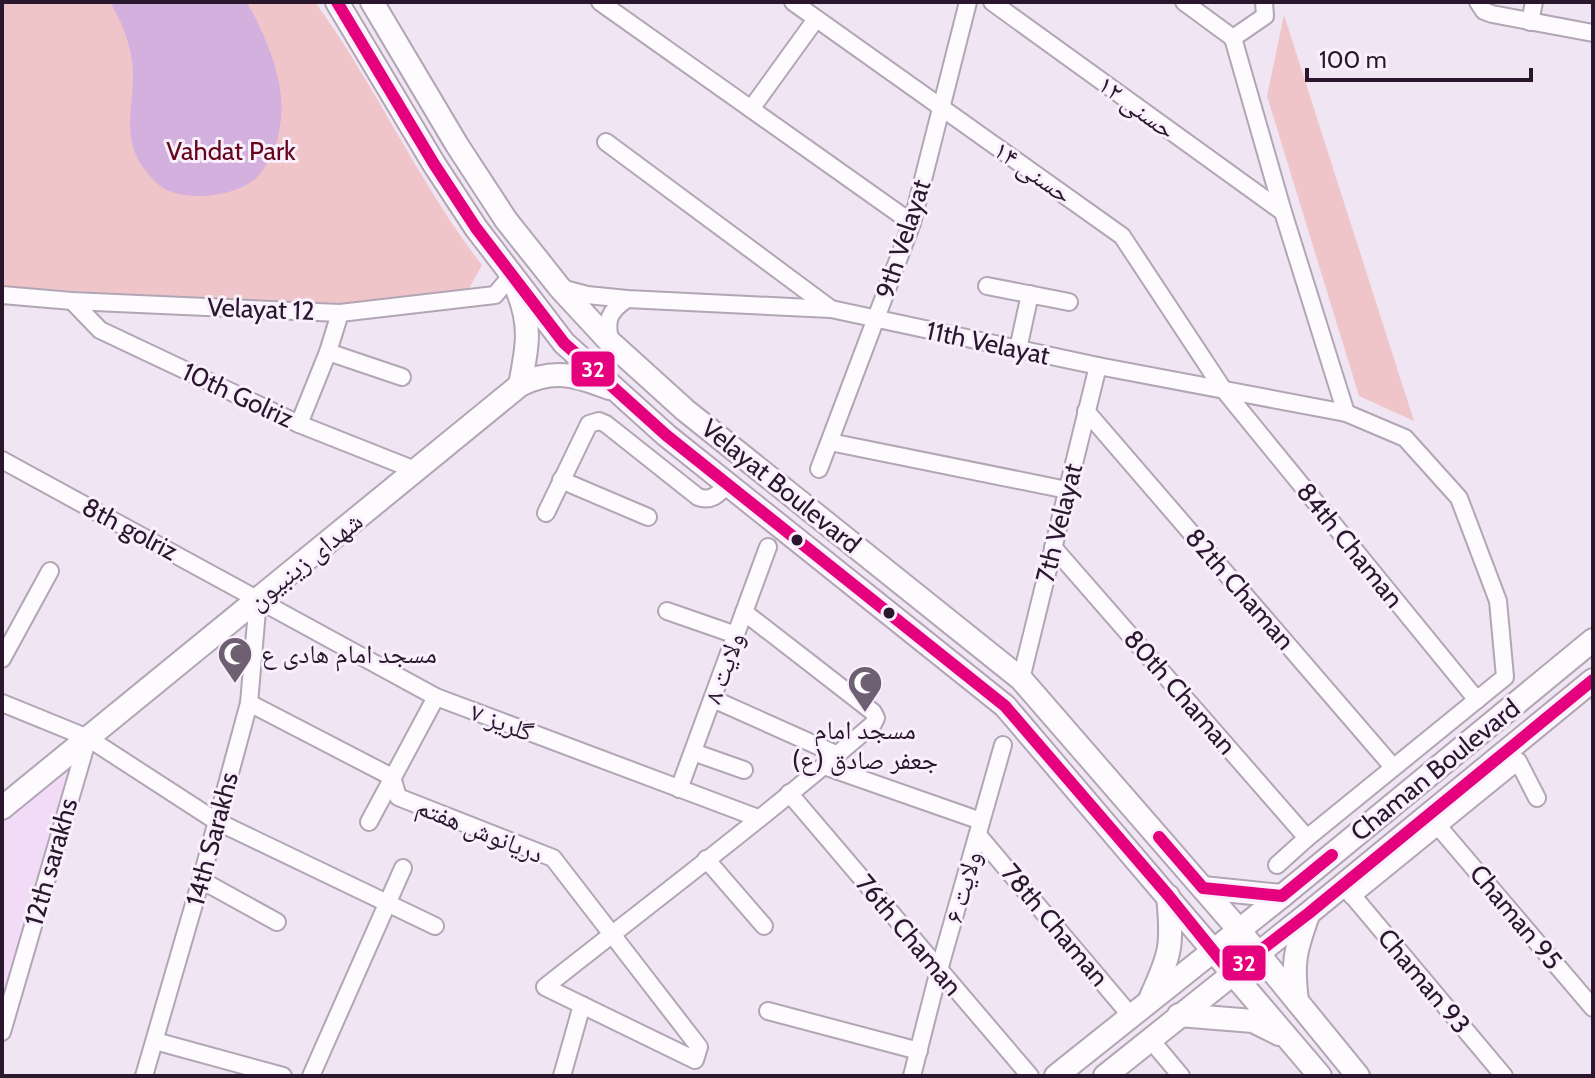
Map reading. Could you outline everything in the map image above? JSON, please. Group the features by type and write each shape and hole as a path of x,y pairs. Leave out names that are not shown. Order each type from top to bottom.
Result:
{"main road":[{"name":"Velayat Boulevard","path":"337,2 434,164 511,276 564,343 666,435 1005,706 1231,973"},
{"name":"Velayat Boulevard","path":"372,2 497,207 560,288 611,343 685,410 1021,679 1258,954"},
{"path":"511,276 526,311 529,338 520,385"},
{"path":"520,385 540,375 561,375 591,381 618,392"},
{"name":"شهدای زینبیون","path":"2,808 520,385"},
{"name":"Chaman Boulevard","path":"1213,951 1593,640"},
{"name":"Chaman Boulevard","path":"1231,973 1309,913 1348,890 1593,680"},
{"path":"1203,888 1282,896"},
{"path":"1140,1009 1168,958 1172,935 1168,895"},
{"path":"1297,1002 1293,967 1296,947 1309,913"},
{"path":"1056,1076 1213,951"},
{"path":"1258,954 1358,1076"},
{"path":"1105,1076 1231,973 1320,1076"},
{"path":"1179,1015 1253,1021 1287,1038"}],"street":[{"path":"600,2 912,223"},
{"name":"حسنی ۱۴","path":"793,2 1122,236 1223,389"},
{"name":"9th Velayat","path":"819,469 912,223 968,2"},
{"name":"حسنی ۱۲","path":"992,2 1283,212"},
{"path":"1184,2 1233,38 1346,413"},
{"path":"1233,38 1265,16 1264,2"},
{"path":"1530,22 1534,2"},
{"path":"1481,6 1530,22 1593,33"},
{"path":"751,109 816,19"},
{"path":"606,142 831,309"},
{"name":"Velayat 12","path":"2,295 340,313 495,295 511,276"},
{"path":"987,286 1069,302"},
{"name":"11th Velayat","path":"560,288 587,295 627,299 831,309 1098,366 1346,413 1405,438 1459,498 1498,601 1505,677 1477,700"},
{"path":"1018,349 1030,294"},
{"path":"611,343 606,326 609,314 627,299"},
{"name":"10th Golriz","path":"72,301 100,330 299,424 415,470"},
{"path":"299,424 340,313"},
{"path":"328,352 402,377"},
{"name":"7th Velayat","path":"1021,679 1098,366"},
{"name":"84th Chaman","path":"1223,389 1477,700"},
{"name":"82th Chaman","path":"1086,411 1393,767"},
{"path":"546,513 589,424 599,421 698,497 706,500 714,498 728,484"},
{"path":"830,442 1067,490"},
{"name":"8th golriz","path":"2,460 258,599"},
{"path":"561,480 648,517"},
{"name":"ولایت ۸","path":"679,789 768,547"},
{"name":"80th Chaman","path":"1053,547 1307,838"},
{"path":"2,659 50,571"},
{"name":"گلریز ۷","path":"258,599 436,697 758,818"},
{"name":"14th Sarakhs","path":"144,1076 249,703 258,599"},
{"path":"667,611 736,635"},
{"path":"613,933 699,1047 695,1060 545,987 789,793 838,755 876,718 873,712 744,612"},
{"path":"369,822 436,697"},
{"path":"713,699 838,755"},
{"path":"1277,865 1477,700"},
{"path":"2,703 88,738 216,821 435,926"},
{"name":"دریانوش هفتم","path":"249,703 392,777 398,797 553,858 613,933"},
{"name":"12th sarakhs","path":"2,1032 88,738"},
{"name":"ولایت ۶","path":"912,1076 1003,745"},
{"path":"693,752 744,770"},
{"path":"1348,890 1438,826 1518,761 1537,798"},
{"path":"824,766 980,828"},
{"name":"76th Chaman","path":"789,793 1030,1076"},
{"name":"Chaman 95","path":"1438,826 1593,1008"},
{"name":"78th Chaman","path":"980,828 1140,1009"},
{"path":"706,859 764,926"},
{"path":"311,1076 403,868"},
{"path":"201,880 277,922"},
{"name":"Chaman 93","path":"1348,890 1504,1076"},
{"path":"562,1076 582,1005"},
{"path":"768,1011 919,1051"},
{"path":"1150,1039 1181,1076"},
{"path":"155,1041 283,1076"}],"shaded area":[{"path":"110,2 247,2 272,58 281,103 276,142 270,158 256,178 236,190 198,196 163,188 148,173 138,159 131,135 131,53"},
{"path":"81,739 2,1019 2,804"}],"green space":[{"name":"Vahdat Park","path":"2,2 315,2 358,67 437,201 482,265 467,292 303,307 2,286"},
{"path":"1284,15 1414,421 1359,396 1267,96"}],"transit line":[{"name":"32","path":"337,2 476,228 564,343 666,435 1005,706 1231,973 1309,913 1593,680"},
{"name":"32","path":"1159,837 1203,888 1282,896 1332,855"}],"place":[{"name":"مسجد امام هادی ع","path":"235,685"},
{"name":"مسجد امام جعفر صادق (ع)","path":"865,714"}]}
